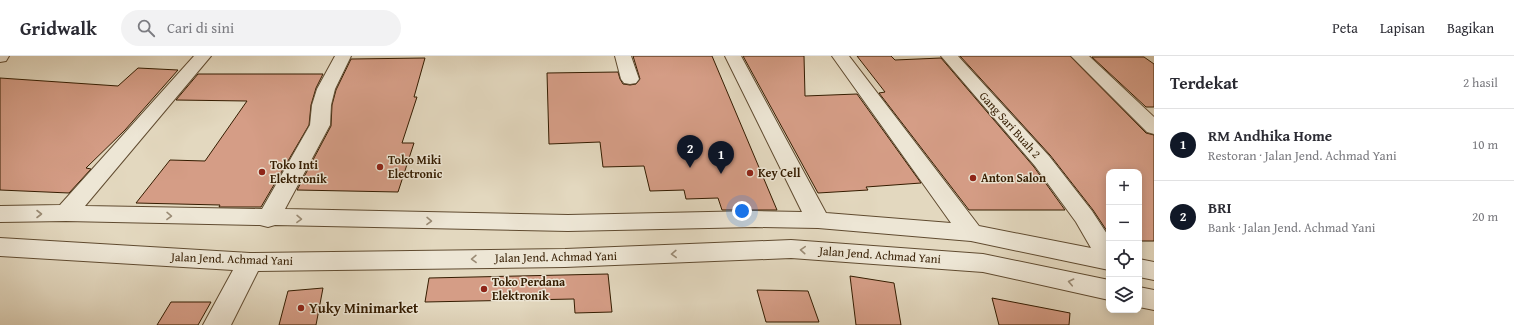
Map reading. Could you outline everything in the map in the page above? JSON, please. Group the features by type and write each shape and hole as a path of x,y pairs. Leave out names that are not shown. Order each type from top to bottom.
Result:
{"street":[{"path":"66,214 203,56"},
{"path":"268,219 320,125 320,108 325,85 343,56"},
{"path":"623,56 630,79"},
{"path":"733,56 818,220"},
{"path":"840,56 971,233"},
{"name":"Gang Sari Buah 2","path":"949,56 1042,161 1084,217 1106,252"},
{"path":"1079,56 1154,128"},
{"path":"0,214 568,224 755,219 818,220 971,233 1106,260"},
{"name":"Jalan Jend. Achmad Yani","path":"0,247 250,262 565,258 791,249 983,263 1106,289"},
{"path":"217,325 250,262"},
{"path":"1142,269 1154,271"},
{"path":"1142,298 1154,300"}],"building":[{"path":"633,56 712,56 777,210 722,210 718,198 686,199 684,190 650,191 644,166 603,167 600,142 549,144 547,73 618,72 623,84 636,84 640,79"},
{"path":"743,56 804,56 805,96 857,94 921,183 866,187 868,190 818,193"},
{"path":"857,56 891,56 895,60 941,58 1034,167 1065,210 969,210 879,93 885,92"},
{"path":"960,56 1070,56 1146,133 1154,135 1154,241 1142,241 1142,169 1106,169 1106,230 1093,210 1050,155"},
{"path":"1092,57 1144,57 1154,64 1154,107 1146,107"},
{"path":"425,58 414,97 417,97 402,143 414,143 398,192 297,190 331,126 332,105 336,90 351,59"},
{"path":"138,68 178,70 125,130 86,168 91,169 69,193 0,190 0,78 118,86"},
{"path":"198,74 323,74 316,88 311,105 309,125 261,207 219,207 220,205 136,203 170,160 205,161 247,101 176,100"},
{"path":"608,274 612,312 575,313 574,299 425,302 429,278"},
{"path":"850,276 894,283 901,325 856,325"},
{"name":"Yuky Minimarket","path":"323,288 316,325 279,325 288,291"},
{"path":"757,290 808,291 819,322 766,322"},
{"path":"992,298 1070,313 1069,325 999,325"},
{"path":"171,302 211,302 198,325 157,325"}],"place":[{"name":"Toko Miki Electronic","path":"380,167"},
{"name":"BRI","path":"690,168"},
{"name":"Toko Inti Elektronik","path":"262,172"},
{"name":"Key Cell","path":"750,173"},
{"name":"RM Andhika Home","path":"721,174"},
{"name":"Anton Salon","path":"973,178"},
{"name":"Toko Perdana Elektronik","path":"484,289"},
{"name":"Yuky Minimarket","path":"301,308"}]}
